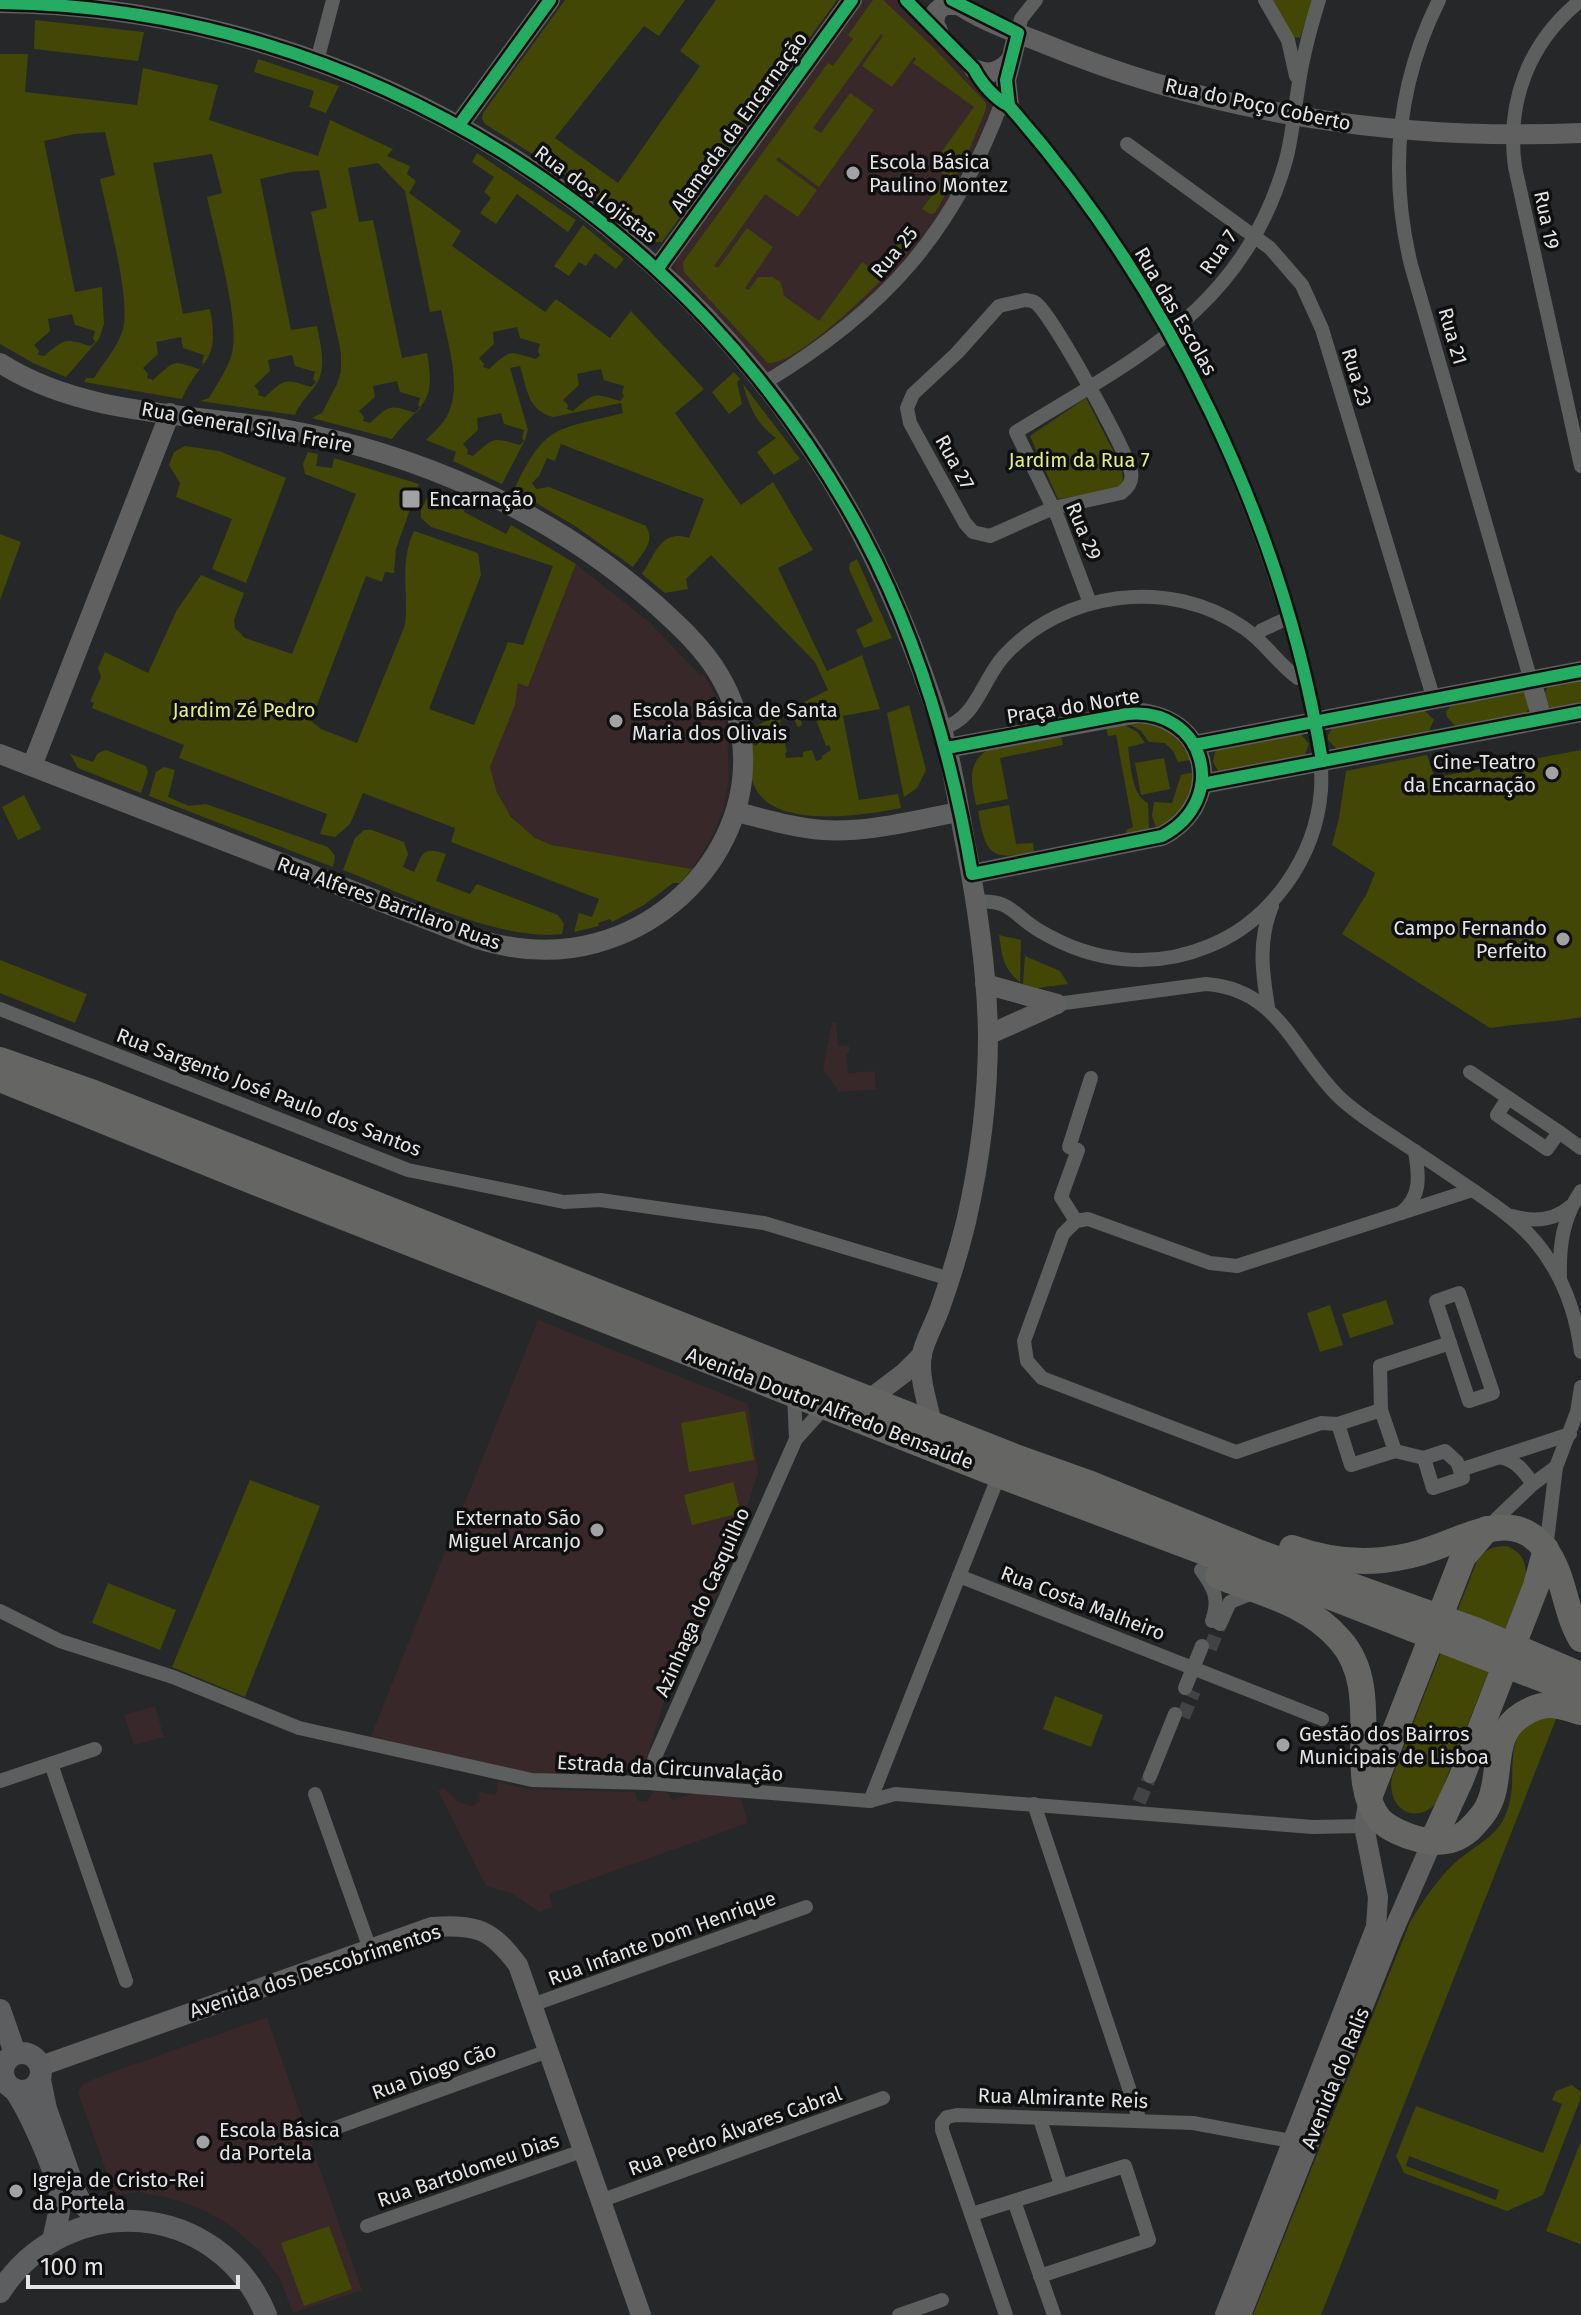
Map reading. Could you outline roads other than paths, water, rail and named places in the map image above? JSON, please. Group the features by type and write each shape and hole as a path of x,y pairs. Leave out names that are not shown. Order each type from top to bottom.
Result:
{"highway":[{"name":"Avenida Doutor Alfredo Bensaúde","path":"0,1042 56,1067 88,1104"},
{"name":"Avenida Doutor Alfredo Bensaúde","path":"0,1060 88,1104 794,1395 999,1475 1135,1526 1475,1630 1581,1675"},
{"name":"Avenida Doutor Alfredo Bensaúde","path":"0,1079 88,1104 871,1398 1260,1553 1331,1587 1581,1694"},
{"name":"Avenida Doutor Alfredo Bensaúde","path":"0,1096 88,1104"},
{"path":"1091,1484 1154,1500 1299,1550 1343,1560 1379,1560 1412,1555 1487,1529 1505,1527 1520,1530 1546,1549 1581,1639"},
{"path":"1135,1526 1176,1558 1304,1608 1343,1643 1361,1678 1369,1799 1381,1820 1402,1834 1432,1842 1463,1835 1483,1815 1492,1796 1503,1734 1513,1720 1533,1708 1551,1704 1581,1712"},
{"path":"1369,1799 1463,1557 1487,1529"},
{"path":"1432,1842 1461,1779 1536,1586 1546,1549"}],"main road":[{"path":"0,2010 15,2053"},
{"path":"53,2240 60,2207 58,2189 30,2115 6,2083 5,2062 15,2053 28,2053 36,2058 46,2109 76,2194 82,2204 103,2222"},
{"path":"6,2083 26,2091 40,2073"},
{"path":"0,2292 20,2266 53,2240 103,2222 149,2221 183,2231 222,2254 241,2272 266,2315"}],"street":[{"path":"317,61 333,0"},
{"path":"459,125 550,0"},
{"name":"Alameda da Encarnação","path":"658,268 852,0"},
{"name":"Rua das Escolas","path":"906,0 1006,104 1054,161 1104,229 1199,390 1238,475 1271,562 1288,618 1322,761 1320,800 1314,827 1299,864 1277,896"},
{"path":"1006,104 1005,85 1019,26 1020,0"},
{"path":"1019,26 1036,0"},
{"path":"1265,0 1288,40 1294,59 1297,90"},
{"name":"Rua 7","path":"1016,432 1169,335 1221,284 1254,236 1279,182 1319,0"},
{"name":"Rua 21","path":"1439,0 1413,62 1400,129 1398,187 1405,239 1531,681"},
{"name":"Rua 19","path":"1581,0 1555,24 1528,65 1517,96 1512,135 1515,167 1581,466"},
{"name":"Rua dos Lojistas","path":"0,3 60,6 162,19 237,36 317,61 380,86 459,125 565,192 658,268 702,312 764,383 810,446 864,538 900,616 944,739 976,902 988,1035 983,1118 966,1222 950,1279 922,1355"},
{"path":"938,31 934,17 939,7 956,3"},
{"name":"Rua do Poço Coberto","path":"956,3 1147,80 1232,103 1400,129 1512,135 1581,133"},
{"path":"974,69 992,73 1011,60"},
{"name":"Rua 25","path":"764,383 841,333 873,306 912,264 968,182 1006,104"},
{"name":"Rua 23","path":"1127,144 1270,248 1292,271 1316,314 1434,700"},
{"name":"Rua 27","path":"1025,300 1039,306 1088,387 1130,470 1131,481 1121,493 1053,508 993,535 973,532 965,523 910,423 908,403 913,394 999,306 1025,300"},
{"name":"Rua General Silva Freire","path":"0,363 31,380 75,397 282,429 385,454 489,496 593,555 669,617 699,647 719,674 740,727 743,770 737,812"},
{"path":"32,766 170,413"},
{"name":"Rua 29","path":"1016,432 1053,508 1090,603"},
{"path":"944,739 968,714 991,673 1017,643 1049,620 1090,603 1145,596 1185,602 1241,625 1256,636 1291,674 1304,677"},
{"path":"1256,636 1288,618"},
{"path":"972,874 1162,836 1182,824 1197,802 1202,784 1200,759 1194,745 1312,713 1434,700 1581,671"},
{"path":"1531,681 1542,719"},
{"path":"1202,784 1581,712"},
{"name":"Praça do Norte","path":"944,739 1139,713 1172,722 1194,745"},
{"name":"Rua Alferes Barrilaro Ruas","path":"0,754 477,939 496,945 536,950 569,949 596,943 652,919 697,880 720,846 737,812"},
{"path":"737,812 805,828 840,831 959,812"},
{"path":"976,902 997,900 1004,903 1037,930 1073,948 1132,960 1173,957 1211,946 1247,926 1277,896"},
{"path":"1268,1007 1261,949 1266,924 1277,896"},
{"path":"985,984 1057,1004"},
{"path":"988,1035 1057,1004 1206,984 1238,989 1268,1007 1338,1095 1358,1112 1508,1215 1535,1241 1560,1278 1577,1318 1581,1352"},
{"name":"Rua Sargento José Paulo dos Santos","path":"0,1009 408,1170 564,1202 600,1200 764,1223 950,1279"},
{"path":"1470,1072 1508,1098 1497,1115 1547,1149 1559,1132 1581,1148"},
{"path":"1076,1221 1061,1197 1078,1150 1069,1147 1091,1078"},
{"path":"1398,1214 1413,1201 1418,1190 1415,1151"},
{"path":"1381,1410 1338,1424 1321,1423 1236,1452 1042,1378 1027,1361 1024,1349 1026,1332 1063,1234 1076,1221 1095,1220 1228,1267 1246,1264 1472,1190"},
{"path":"1508,1215 1522,1219 1558,1216 1581,1191"},
{"path":"1560,1278 1561,1240 1571,1205"},
{"path":"1459,1293 1493,1393 1469,1401 1450,1343 1436,1301 1459,1293"},
{"path":"1395,1451 1381,1410 1380,1366 1450,1343"},
{"path":"871,1398 922,1355"},
{"path":"922,1355 922,1379 932,1423"},
{"path":"1546,1549 1556,1467 1570,1434 1581,1387"},
{"name":"Azinhaga do Casquilho","path":"794,1395 796,1439"},
{"name":"Azinhaga do Casquilho","path":"648,1783 655,1757 796,1439 825,1407"},
{"path":"1338,1424 1351,1465 1395,1451 1424,1458 1445,1451 1457,1462 1463,1478 1433,1488 1424,1458"},
{"path":"1460,1470 1570,1434"},
{"path":"1498,1457 1520,1465 1533,1484"},
{"path":"1487,1529 1533,1484 1556,1467"},
{"path":"870,1801 999,1475"},
{"path":"1201,1570 1215,1591 1216,1622 1230,1602 1258,1592"},
{"name":"Rua Costa Malheiro","path":"959,1576 1322,1719"},
{"name":"Estrada da Circunvalação","path":"0,1611 60,1641 173,1677 299,1728 532,1780 648,1783 870,1801 895,1794 1142,1808 1313,1827 1364,1826"},
{"path":"1189,1690 1206,1648"},
{"path":"1155,1776 1179,1715"},
{"path":"0,1781 95,1749"},
{"path":"51,1764 126,1981"},
{"path":"315,1794 370,1949"},
{"path":"1364,1826 1369,1799"},
{"path":"1034,1804 1140,2121"},
{"name":"Avenida do Ralis","path":"1226,2313 1376,1927 1378,1897 1364,1826"},
{"name":"Avenida do Ralis","path":"1226,2313 1432,1842"},
{"name":"Rua Infante Dom Henrique","path":"532,2005 806,1907"},
{"name":"Avenida dos Descobrimentos","path":"40,2073 432,1927 461,1925 482,1931 501,1942 518,1965 641,2315"},
{"name":"Rua Diogo Cão","path":"335,2128 548,2051"},
{"name":"Rua Pedro Álvares Cabral","path":"600,2201 883,2098"},
{"name":"Rua Almirante Reis","path":"1006,2315 942,2123 947,2117 1193,2123 1291,2141"},
{"path":"1040,2119 1061,2185"},
{"name":"Rua Bartolomeu Dias","path":"367,2226 582,2151"},
{"path":"972,2214 1125,2166 1149,2240 1040,2276"},
{"path":"1014,2201 1054,2315"},
{"path":"899,2315 942,2300"}],"tunnel":[{"path":"1210,1649 1220,1624"},
{"path":"1183,1717 1194,1691"},
{"path":"1139,1802 1150,1776"}],"place":[{"name":"Escola Básica Paulino Montez","path":"853,173"},
{"name":"Encarnação","path":"411,499"},
{"name":"Escola Básica de Santa Maria dos Olivais","path":"616,721"},
{"name":"Cine-Teatro da Encarnação","path":"1552,773"},
{"name":"Campo Fernando Perfeito","path":"1563,939"},
{"name":"Externato São Miguel Arcanjo","path":"597,1530"},
{"name":"Gestão dos Bairros Municipais de Lisboa","path":"1283,1745"},
{"name":"Escola Básica da Portela","path":"203,2142"},
{"name":"Igreja de Cristo-Rei da Portela","path":"16,2191"}],"park label":[{"name":"Jardim da Rua 7","path":"1079,460"},
{"name":"Jardim Zé Pedro","path":"244,710"}]}
